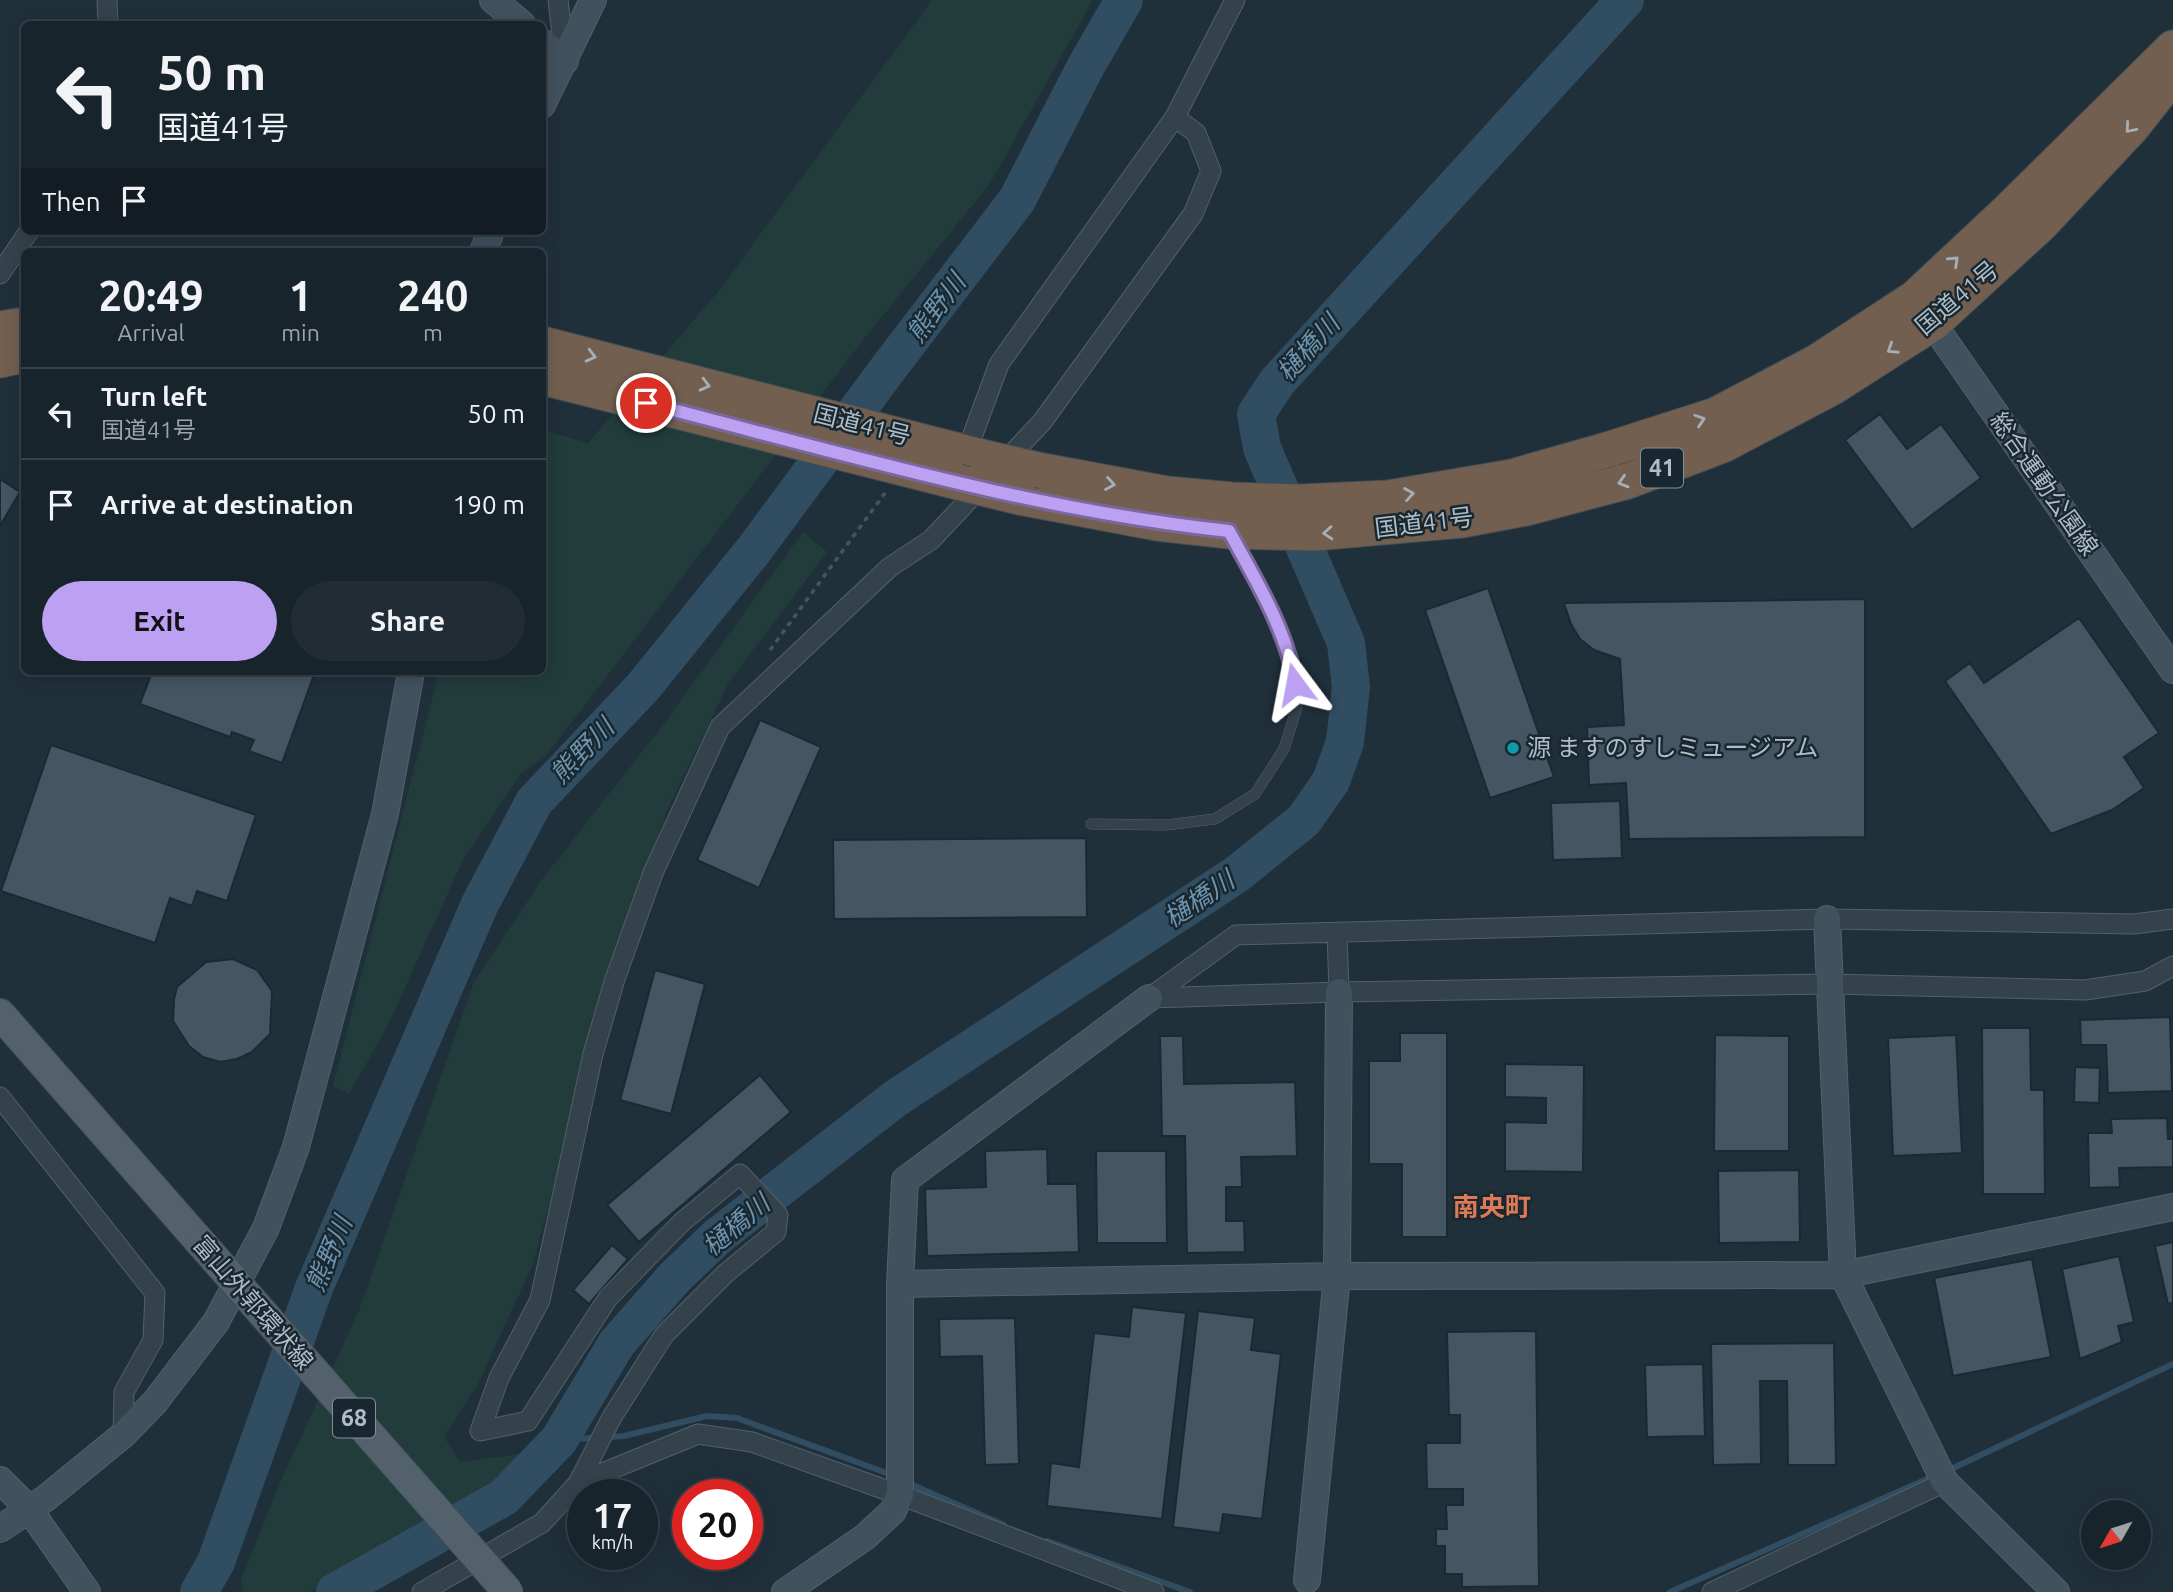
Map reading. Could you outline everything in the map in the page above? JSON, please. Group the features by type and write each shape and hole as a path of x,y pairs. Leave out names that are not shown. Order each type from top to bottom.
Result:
{"highway":[{"name":"国道41号","path":"546,378 899,456 1043,471 1167,494 1300,502 1388,498 1512,477 1716,415 1817,362 1924,311 2009,210 2173,48"},
{"name":"国道41号","path":"970,464 1019,496 1157,523 1229,531 1314,533 1462,520 1526,508 1628,481 1723,445 1833,387 1924,311 2040,225 2132,127 2173,75"},
{"path":"0,330 21,326"},
{"name":"国道41号","path":"546,345 639,368 899,456"},
{"path":"0,360 21,356"}],"main road":[{"name":"富山外郭環状線","path":"0,1014 508,1592"}],"street":[{"path":"107,0 108,21"},
{"path":"493,0 518,21"},
{"path":"558,0 565,61"},
{"path":"546,97 593,0"},
{"path":"970,464 999,364 1175,117 1235,0"},
{"path":"546,45 565,61"},
{"path":"580,1479 612,1417 664,1335 726,1273 776,1232 778,1215 740,1174 682,1222 608,1298 528,1421 480,1431 499,1378 540,1300 593,1054 615,979 653,873 720,727 890,567 931,540 1042,422 1193,214 1211,171 1196,132 1175,117"},
{"path":"0,274 26,235"},
{"name":"総合運動公園線","path":"1924,311 2173,670"},
{"path":"0,1529 33,1515 123,1435 155,1402 216,1322 265,1228 296,1147 385,814 410,675"},
{"path":"1827,919 1843,1275 1945,1482 2056,1592"},
{"path":"785,1592 865,1537 893,1511 900,1495 900,1284 905,1180 1236,935 1827,919 2134,924 2173,919"},
{"path":"1307,1580 1337,1276 1337,932"},
{"path":"2145,981 2173,966"},
{"path":"1149,998 1828,984 2085,990 2145,981 2173,983"},
{"path":"0,1097 155,1293 153,1340 124,1392 123,1435"},
{"path":"900,1284 1337,1276 1843,1275 2173,1207"},
{"path":"588,1479 698,1434 752,1442 1154,1592"},
{"path":"0,1480 33,1515 87,1592"},
{"path":"1712,1592 1945,1482"},
{"path":"422,1592 542,1523 567,1495"}],"lane":[{"path":"1091,824 1166,825 1215,818 1255,794 1284,749 1297,706 1292,661 1258,583 1229,531"}],"path":[{"path":"768,653 899,456"}],"green space":[{"path":"932,0 1093,0 989,185 863,340 546,756 522,772 463,860 388,1025 349,1094 333,1086 438,675 546,675 546,431 588,443 718,292"},
{"path":"803,532 827,552 729,682 669,806 615,958 533,1264 478,1384 444,1437 460,1462 519,1454 491,1487 309,1592 243,1592 241,1580 280,1483 360,1308 474,982 540,882 663,725"}],"building":[{"path":"1880,414 1907,449 1941,424 1981,478 1912,530 1845,440"},
{"path":"0,479 20,492 0,526"},
{"path":"1488,588 1554,777 1490,798 1425,610"},
{"path":"1865,599 1865,837 1629,839 1626,783 1589,785 1587,727 1624,725 1620,659 1594,650 1580,639 1571,624 1564,603"},
{"path":"2079,618 2159,733 2124,757 2144,788 2112,810 2051,834 1945,681 1970,663 1984,683"},
{"path":"151,675 314,675 282,763 249,751 254,740 232,732 230,737 140,704"},
{"path":"760,720 821,747 759,888 697,860"},
{"path":"51,745 256,815 227,901 197,891 192,906 170,898 155,943 1,891"},
{"path":"1620,801 1622,858 1553,860 1551,803"},
{"path":"1086,838 1087,917 834,919 833,840"},
{"path":"233,959 257,970 272,991 270,1034 252,1052 237,1059 220,1062 203,1057 189,1046 173,1021 174,999 177,987 206,962"},
{"path":"655,970 705,984 671,1114 620,1100"},
{"path":"2170,1017 2172,1091 2108,1093 2106,1045 2081,1045 2080,1020"},
{"path":"1982,1028 2030,1028 2031,1090 2044,1090 2045,1194 1983,1194"},
{"path":"1400,1033 1447,1033 1447,1237 1402,1237 1402,1164 1369,1164 1369,1061 1400,1061"},
{"path":"1715,1035 1789,1036 1789,1151 1714,1151"},
{"path":"1956,1035 1962,1153 1893,1156 1888,1038"},
{"path":"1160,1036 1183,1036 1184,1084 1295,1082 1297,1156 1241,1157 1242,1187 1226,1187 1226,1221 1244,1221 1245,1252 1187,1253 1185,1136 1162,1136"},
{"path":"1505,1064 1584,1065 1583,1172 1505,1171 1505,1122 1546,1123 1546,1098 1505,1097"},
{"path":"2075,1067 2100,1068 2099,1103 2074,1102"},
{"path":"760,1075 791,1112 639,1242 607,1205"},
{"path":"2167,1118 2168,1139 2173,1139 2173,1167 2119,1168 2120,1187 2089,1188 2088,1133 2112,1133 2111,1119"},
{"path":"1047,1149 1048,1184 1077,1184 1079,1252 927,1256 925,1189 986,1187 985,1151"},
{"path":"1096,1151 1166,1151 1167,1243 1097,1243"},
{"path":"1799,1170 1800,1242 1719,1243 1718,1171"},
{"path":"2173,1242 2173,1303 2168,1304 2155,1246"},
{"path":"612,1245 628,1259 589,1304 573,1290"},
{"path":"2119,1256 2134,1322 2118,1326 2122,1342 2080,1359 2062,1269"},
{"path":"2032,1259 2051,1357 1953,1376 1934,1278"},
{"path":"1132,1307 1186,1313 1162,1519 1047,1506 1051,1463 1079,1467 1094,1333 1129,1337"},
{"path":"1198,1311 1255,1318 1251,1350 1281,1354 1262,1519 1223,1514 1220,1533 1173,1527"},
{"path":"1015,1318 1019,1464 985,1465 982,1356 940,1357 939,1319"},
{"path":"1536,1331 1539,1586 1462,1587 1462,1574 1445,1574 1445,1546 1436,1546 1436,1529 1447,1529 1446,1505 1463,1505 1463,1489 1427,1489 1426,1443 1460,1443 1460,1415 1449,1415 1447,1332"},
{"path":"1834,1343 1836,1465 1788,1465 1787,1381 1760,1381 1761,1464 1713,1465 1711,1344"},
{"path":"1703,1364 1705,1436 1647,1437 1645,1365"}],"waterway":[{"name":"熊野川","path":"199,1592 216,1562 314,1288 480,904 534,802 643,687 753,551 1017,200 1086,66 1124,0"},
{"name":"樋橋川","path":"335,1592 504,1497 559,1440 617,1343 675,1277 718,1236 896,1098 1237,874 1304,820 1331,781 1345,742 1351,687 1346,643 1262,448 1256,414 1277,382 1625,0"},
{"path":"1947,1471 2173,1364"},
{"path":"559,1440 624,1436 707,1416 737,1418 892,1475"},
{"path":"1670,1592 1934,1476"},
{"path":"908,1483 1004,1525"},
{"path":"1047,1541 1190,1592"}],"place":[{"name":"源 ますのすしミュージアム","path":"1513,748"}],"district":[{"name":"南央町","path":"1492,1207"}],"route":[{"path":"646,403 1019,496 1157,523 1229,531 1258,583 1292,661 1295,684"}]}
